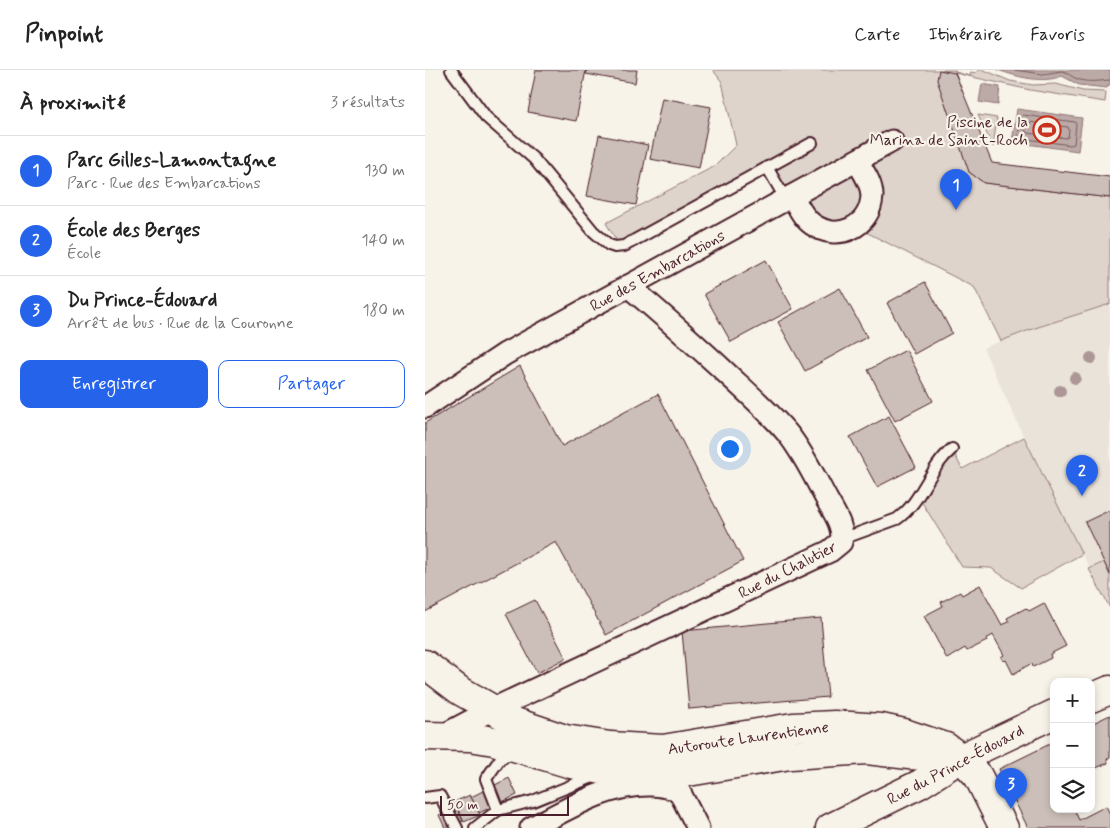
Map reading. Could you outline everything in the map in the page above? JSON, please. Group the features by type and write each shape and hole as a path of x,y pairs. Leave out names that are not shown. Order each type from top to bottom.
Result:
{"street":[{"name":"Rue des Embarcations","path":"425,407 505,354 892,141"},
{"path":"789,198 813,225 835,234 848,231 866,215 872,196 867,178 857,161"},
{"name":"Rue du Chalutier","path":"431,738 830,551 841,542 842,528 807,463 790,436 748,393 655,307 629,286"},
{"name":"Autoroute Laurentienne","path":"425,664 459,690 515,722 565,738 610,746 624,759 688,772 791,755 867,750 961,758"},
{"path":"1095,696 1110,690"},
{"name":"Rue du Prince-Édouard","path":"830,828 920,784 961,758 1050,716"},
{"name":"Autoroute Laurentienne","path":"431,738 471,737 494,741 571,764 624,759 663,749 793,727 835,724 904,732 947,747 961,758"},
{"path":"961,758 978,776 1004,828"},
{"path":"531,828 599,793 626,786 653,785 679,789 698,828"}],"lane":[{"path":"451,70 486,117 534,159 593,231 609,246 624,246 812,143"},
{"path":"767,167 789,198"},
{"path":"842,539 897,519 904,514 912,506 935,466 952,449"},
{"path":"498,810 486,779 500,759 518,749"},
{"path":"472,828 498,810 533,801 624,759"},
{"path":"425,798 440,796 457,828"}],"shaded area":[{"path":"713,70 955,70 955,72 970,76 971,72 976,73 978,70 984,70 1010,81 1033,85 1056,84 1083,91 1106,92 1105,102 1030,90 955,73 969,172 984,183 1110,198 1110,304 1001,341 974,287 856,227 822,218 796,207 786,195 768,162 618,243 606,223 715,166 736,145 722,82"},
{"path":"978,115 997,118 993,147"},
{"path":"1110,304 1110,605 1082,554 1024,437 983,348 1032,329"},
{"path":"1024,437 1082,554 1021,588 991,568 962,567 918,496 952,449 962,469"},
{"path":"1104,562 1110,575 1110,608 1089,569"}],"water":[{"path":"998,70 1110,70 1110,85 1107,88 1079,85 1062,76 1047,79 1030,79"},
{"path":"982,84 1000,87 998,105 979,102"},
{"name":"Piscine de la Marina de Saint-Roch","path":"1017,109 1082,118 1078,151 1012,142"}],"building":[{"path":"536,70 586,70 576,121 528,112"},
{"path":"587,70 637,70 635,83 586,74"},
{"path":"939,70 955,73 992,163 1110,177 1110,198 984,183 969,172 937,80"},
{"path":"662,98 711,107 699,168 650,159"},
{"path":"599,135 648,145 636,205 587,196"},
{"path":"766,260 793,309 731,342 704,294"},
{"path":"925,282 952,333 914,354 887,303"},
{"path":"840,288 867,337 805,371 778,322"},
{"path":"906,350 933,401 895,421 868,370"},
{"path":"520,366 562,446 658,394 743,561 606,635 556,542 425,612 425,423"},
{"path":"889,416 916,467 877,487 850,437"},
{"path":"1110,510 1110,575 1085,522"},
{"path":"980,585 1002,625 1009,622 1007,618 1026,608 1029,611 1044,603 1066,646 1050,654 1051,658 1033,667 1032,663 1013,674 1006,660 1003,661 1001,657 1004,655 993,635 986,639 987,641 967,651 965,648 947,659 924,616 943,606 941,602 960,592 962,595"},
{"path":"535,600 566,658 537,673 506,614"},
{"path":"821,618 828,697 689,709 682,631"},
{"path":"1110,715 1110,757 1107,759 1108,763 1095,768 1095,723"},
{"path":"1050,744 1050,813 1076,813 1079,820 1106,806 1110,814 1110,828 1028,828 999,769"},
{"path":"509,778 517,795 479,813 471,797"},
{"path":"470,795 480,815 464,822 454,802"},
{"path":"456,806 463,821 445,828 439,815"}],"place":[{"name":"Piscine de la Marina de Saint-Roch","path":"1047,130"},
{"name":"Parc Gilles-Lamontagne","path":"956,210"},
{"name":"École des Berges","path":"1082,496"},
{"name":"Du Prince-Édouard","path":"1011,809"}]}
